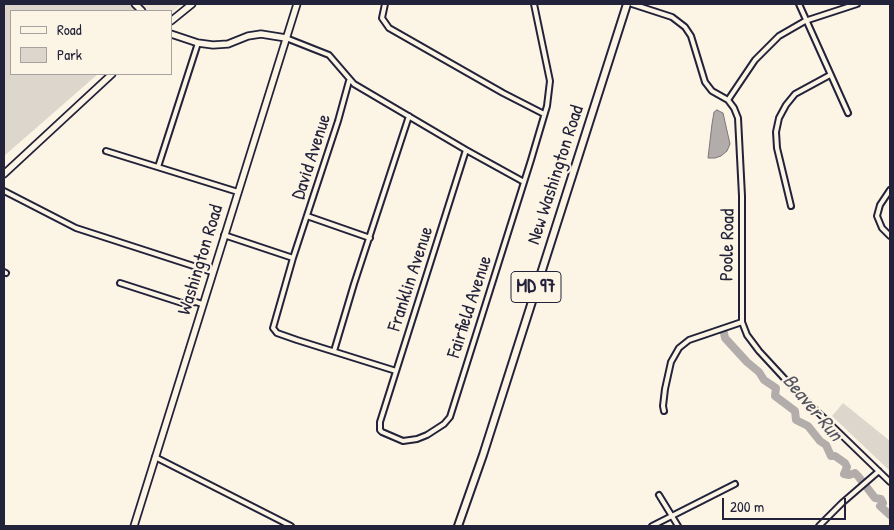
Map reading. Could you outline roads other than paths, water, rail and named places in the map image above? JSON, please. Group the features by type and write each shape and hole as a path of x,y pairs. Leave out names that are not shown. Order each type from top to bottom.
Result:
{"main road":[{"path":"172,21 192,4"},
{"name":"Washington Road","path":"134,526 297,4"},
{"name":"New Washington Road","path":"458,526 483,455 627,4"},
{"path":"172,34 198,43 223,45 248,36 261,34 286,38"},
{"path":"4,174 111,75"}],"street":[{"path":"385,4 382,18 389,28 502,93 544,114"},
{"name":"Fairfield Avenue","path":"382,416 379,427 382,432 387,436 407,441 427,435 444,424 450,417 549,98 550,81 534,4"},
{"name":"Poole Road","path":"632,4 668,15 682,22 692,36 703,79 716,94 728,100 738,118 742,196 742,322 752,343 795,390 890,482"},
{"path":"799,4 805,21 848,112"},
{"path":"728,100 748,69 779,36 805,21 857,4"},
{"path":"286,38 329,55 349,80 466,150 524,182"},
{"path":"158,167 198,43"},
{"path":"791,206 776,148 776,132 779,118 795,94 830,75"},
{"name":"David Avenue","path":"334,351 274,332 273,328 349,80"},
{"path":"396,371 334,351 409,116"},
{"name":"Franklin Avenue","path":"382,416 466,150"},
{"path":"106,151 238,192"},
{"path":"890,190 880,205 877,216 882,228 890,236"},
{"path":"4,192 76,228 212,272"},
{"path":"307,216 370,238"},
{"path":"224,236 293,258"},
{"path":"120,283 182,303 196,302 202,304"},
{"path":"664,411 663,406 669,371 679,348 689,340 742,322"},
{"path":"155,456 290,526"},
{"path":"819,526 879,471"},
{"path":"652,526 735,484"},
{"path":"659,495 678,526"}],"waterway":[{"name":"Beaver Run","path":"724,333 725,338 759,372 764,380 776,388 775,396 795,411 796,420 808,426 820,441 826,445 831,456 835,456 845,463 847,467 844,474 855,473 875,498 881,499 883,503 880,506 890,515"}]}
